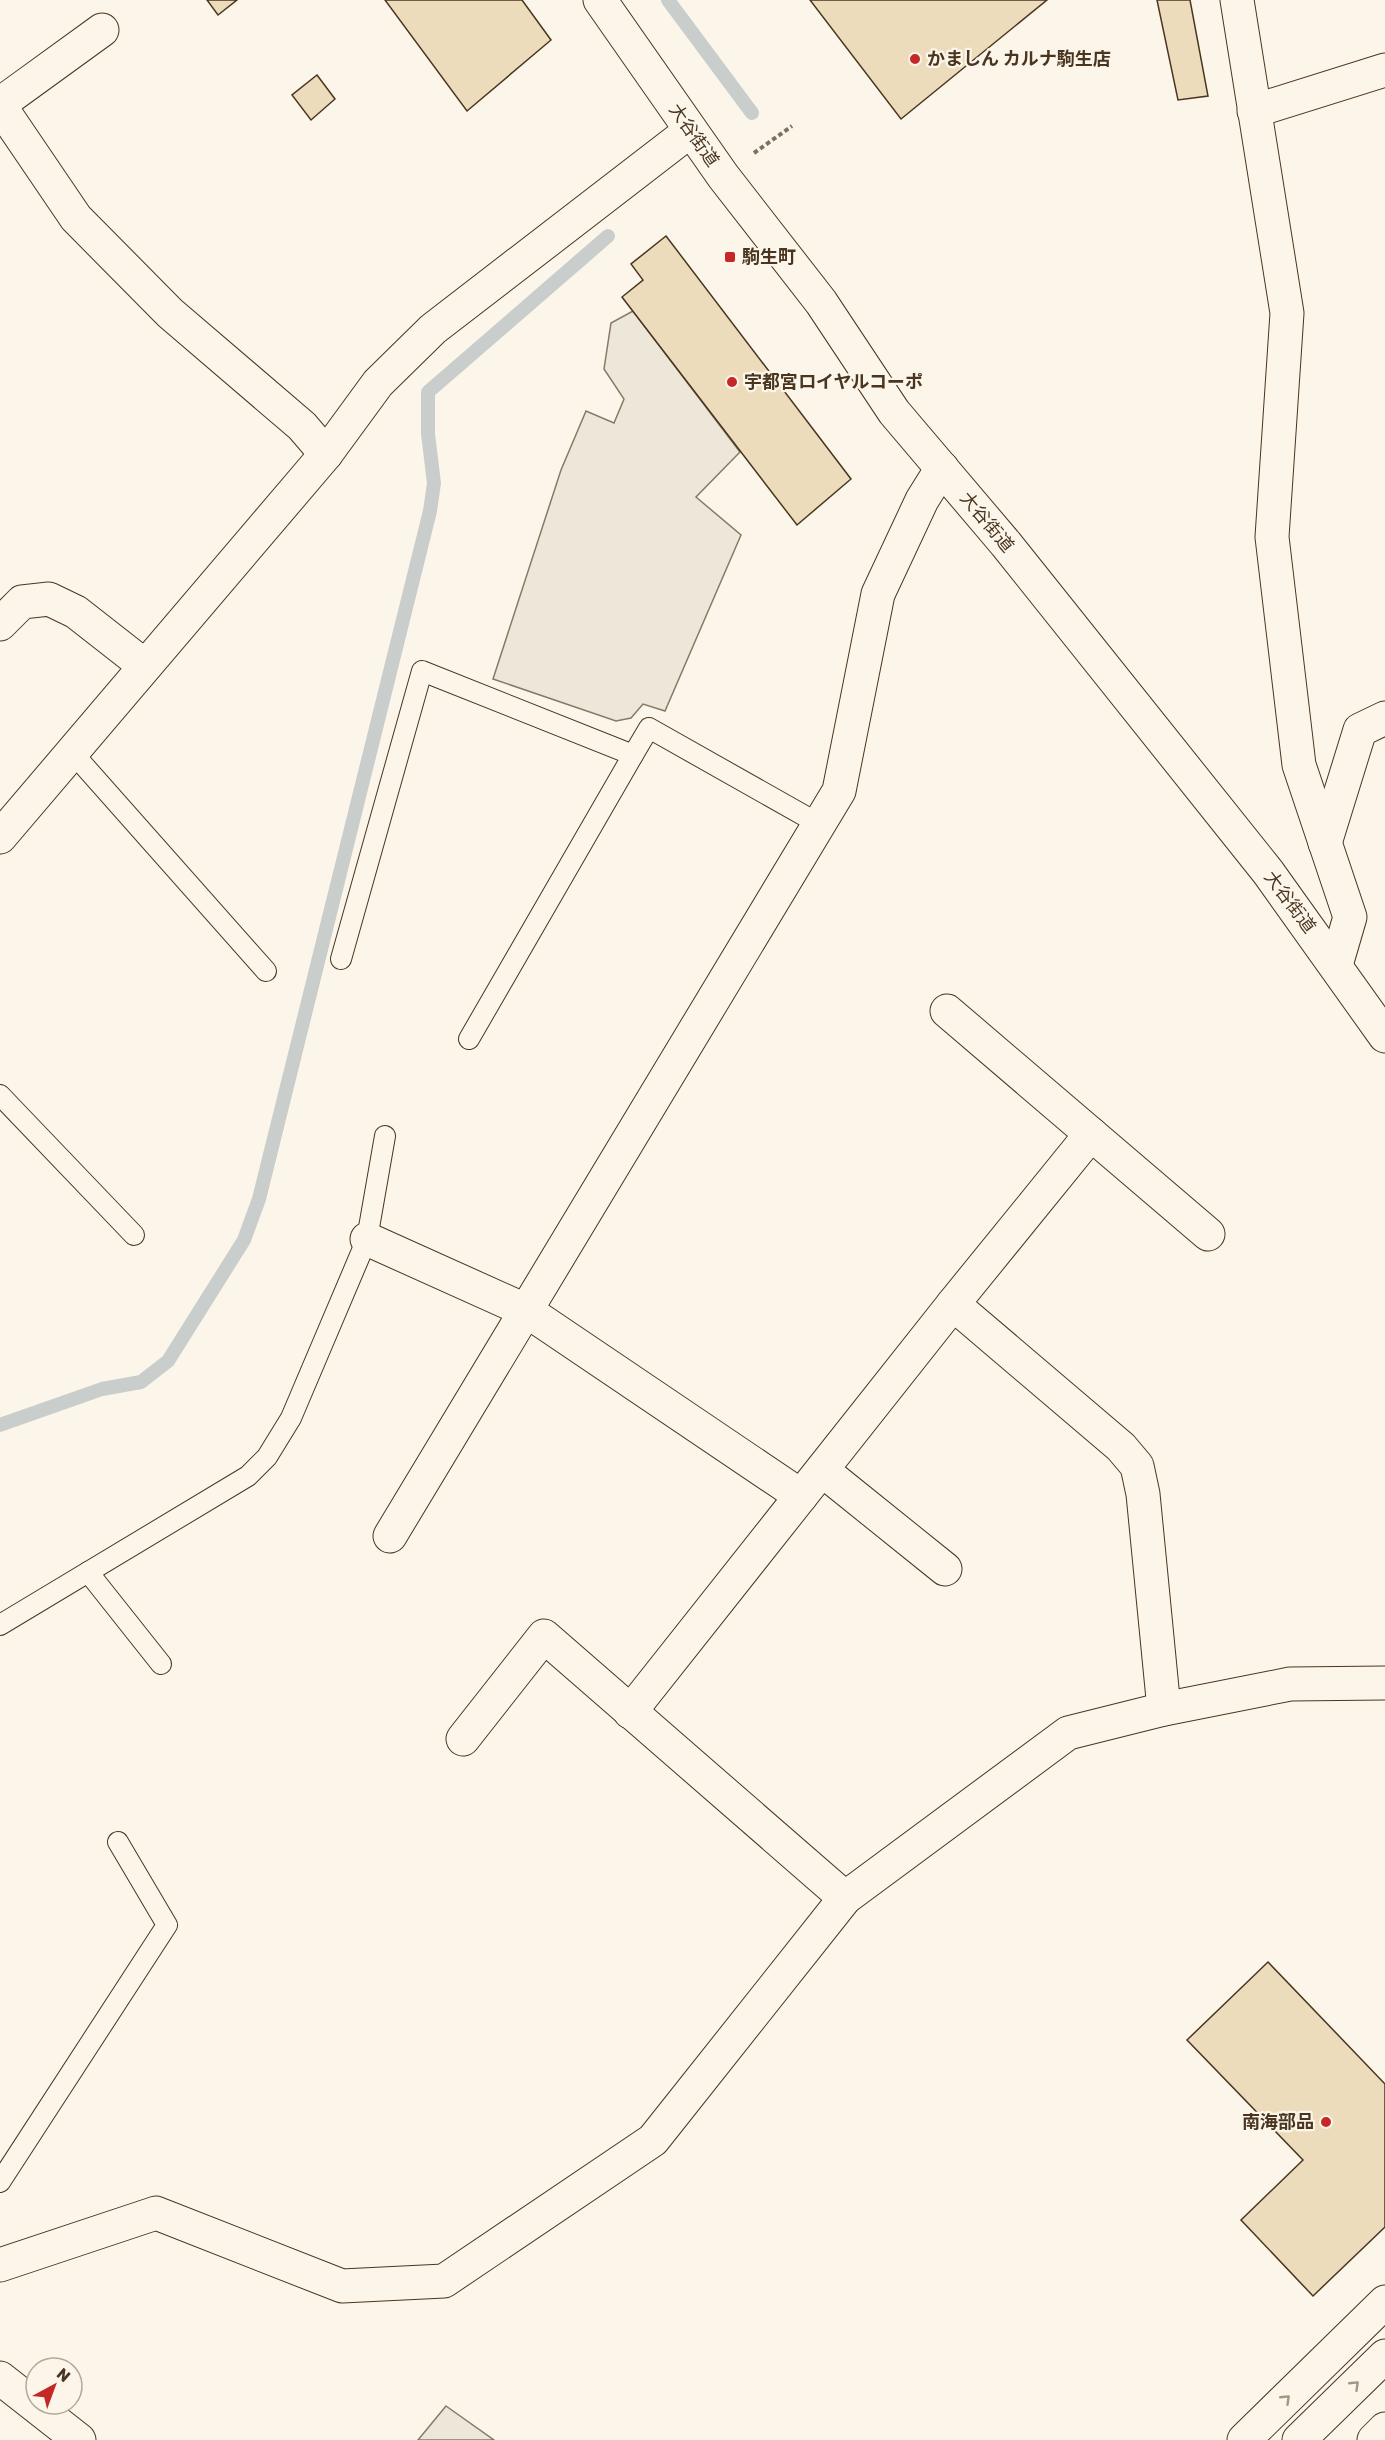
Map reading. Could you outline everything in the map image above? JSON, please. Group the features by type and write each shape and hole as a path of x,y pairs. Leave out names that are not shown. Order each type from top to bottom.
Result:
{"street":[{"name":"大谷街道","path":"600,0 690,131 821,302 894,412 1006,544 1268,872 1385,1036"},
{"path":"1237,0 1287,313 1272,537 1299,765 1350,917 1336,965"},
{"path":"102,30 0,105 76,218 170,314 302,426 326,454"},
{"path":"1254,111 1385,70"},
{"path":"0,837 326,454 378,383 433,329 690,131"},
{"path":"390,1536 839,791 878,594 922,500 942,468"},
{"path":"0,624 22,602 49,599 76,612 145,666"},
{"path":"1325,843 1360,730 1385,718"},
{"path":"947,1011 1208,1234"},
{"path":"630,1712 1091,1134"},
{"path":"367,1239 527,1311 801,1496"},
{"path":"953,1305 1121,1447 1137,1466 1143,1494 1164,1709"},
{"path":"822,1470 945,1569"},
{"path":"463,1739 544,1636 845,1898"},
{"path":"0,2265 156,2213 342,2286 444,2281 653,2140 845,1898 1068,1733 1164,1709 1290,1684 1385,1683"},
{"path":"1244,2440 1385,2301"},
{"path":"1299,2440 1385,2356"},
{"path":"0,2378 80,2440"},
{"path":"1374,2440 1385,2429"}],"lane":[{"path":"341,959 422,671 633,755"},
{"path":"469,1039 649,728 819,824"},
{"path":"71,751 266,971"},
{"path":"0,1095 134,1235"},
{"path":"0,1625 248,1476 267,1457 291,1418 367,1239 385,1136"},
{"path":"88,1572 161,1664"},
{"path":"0,2182 167,1925 118,1842"}],"path":[{"path":"754,154 792,126"}],"shaded area":[{"path":"633,311 740,452 696,497 741,535 665,711 643,704 631,718 616,721 493,679 561,470 586,411 614,423 624,399 604,369 611,323"},
{"path":"446,2406 494,2440 418,2440"}],"building":[{"path":"207,0 237,0 218,15"},
{"path":"385,0 522,0 551,40 467,111"},
{"name":"かましん カルナ駒生店","path":"810,0 1047,0 901,119"},
{"path":"1157,0 1190,0 1208,96 1178,100"},
{"path":"317,75 335,99 311,120 292,95"},
{"name":"宇都宮ロイヤルコーポ","path":"666,236 851,479 797,525 622,297 643,280 631,264"},
{"name":"南海部品","path":"1268,1962 1385,2084 1385,2227 1313,2296 1241,2220 1303,2160 1187,2040"}],"waterway":[{"path":"668,0 752,113"},
{"path":"0,1425 102,1389 141,1382 168,1361 244,1240 259,1199 430,511 434,483 428,434 428,392 608,236"}],"place":[{"name":"かましん カルナ駒生店","path":"915,59"},
{"name":"駒生町","path":"730,257"},
{"name":"宇都宮ロイヤルコーポ","path":"732,382"},
{"name":"南海部品","path":"1326,2122"}]}
